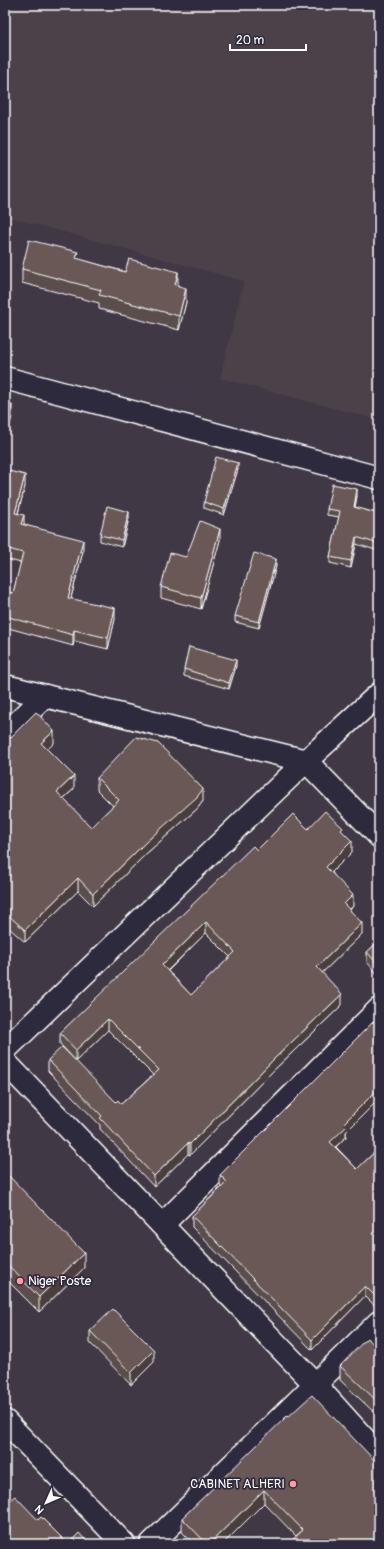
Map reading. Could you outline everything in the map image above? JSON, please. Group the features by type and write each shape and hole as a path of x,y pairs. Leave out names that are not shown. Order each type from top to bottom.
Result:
{"street":[{"path":"5,378 379,478"},
{"path":"5,686 306,761 379,836"},
{"path":"5,1050 306,761 379,694"},
{"path":"5,735 45,696"},
{"path":"162,1225 379,1009"},
{"path":"5,1062 316,1384 379,1455"},
{"path":"151,1544 379,1322"},
{"path":"5,1421 124,1544"}],"shaded area":[{"path":"5,5 379,5 379,420 220,378 244,281 5,216"}],"building":[{"path":"29,240 78,252 76,258 125,272 129,259 178,272 175,285 186,288 179,316 99,295 101,290 22,269"},
{"path":"5,404 12,405 5,430"},
{"path":"216,457 238,463 224,509 204,502"},
{"path":"5,470 25,475 15,513 24,515 21,524 83,540 68,598 115,608 108,638 74,630 73,635 5,616 5,591 13,593 23,553 5,548"},
{"path":"332,484 357,489 354,507 379,514 379,544 356,537 351,561 330,557 340,511 327,509"},
{"path":"107,506 129,512 122,540 100,535"},
{"path":"200,521 220,529 201,598 161,587 170,553 186,557"},
{"path":"254,553 276,559 259,622 235,616"},
{"path":"189,647 236,660 229,683 184,669"},
{"path":"36,712 54,731 41,743 74,776 57,792 91,827 119,800 97,778 136,737 158,743 203,789 197,797 147,841 93,894 78,878 25,930 9,916 5,920 5,743"},
{"path":"325,811 343,828 341,830 352,841 326,867 353,895 344,904 362,923 317,967 342,994 274,1059 190,1144 188,1143 154,1176 100,1118 102,1116 48,1060 62,1047 116,1102 118,1100 121,1104 159,1070 108,1019 76,1050 60,1033 253,846 257,850 293,814 308,829","holes":["206,922 235,952 191,995 162,965"]},
{"path":"379,941 379,966 367,952"},
{"path":"379,1016 379,1088 343,1124 346,1127 330,1142 357,1169 379,1148 379,1300 365,1286 312,1340 192,1216 227,1182 220,1175"},
{"path":"5,1172 84,1253 39,1297 5,1262"},
{"path":"113,1309 154,1350 131,1373 90,1331"},
{"path":"367,1338 379,1349 379,1403 340,1366"},
{"path":"312,1395 379,1465 379,1544 288,1544 303,1530 264,1490 209,1544 207,1544 182,1518 287,1416 288,1417"},
{"path":"15,1496 38,1520 41,1517 68,1544 5,1544 5,1498 8,1502"},
{"path":"79,1533 89,1544 68,1544"}],"place":[{"name":"Niger Poste","path":"20,1281"},
{"name":"CABINET ALHERI","path":"293,1484"}]}
